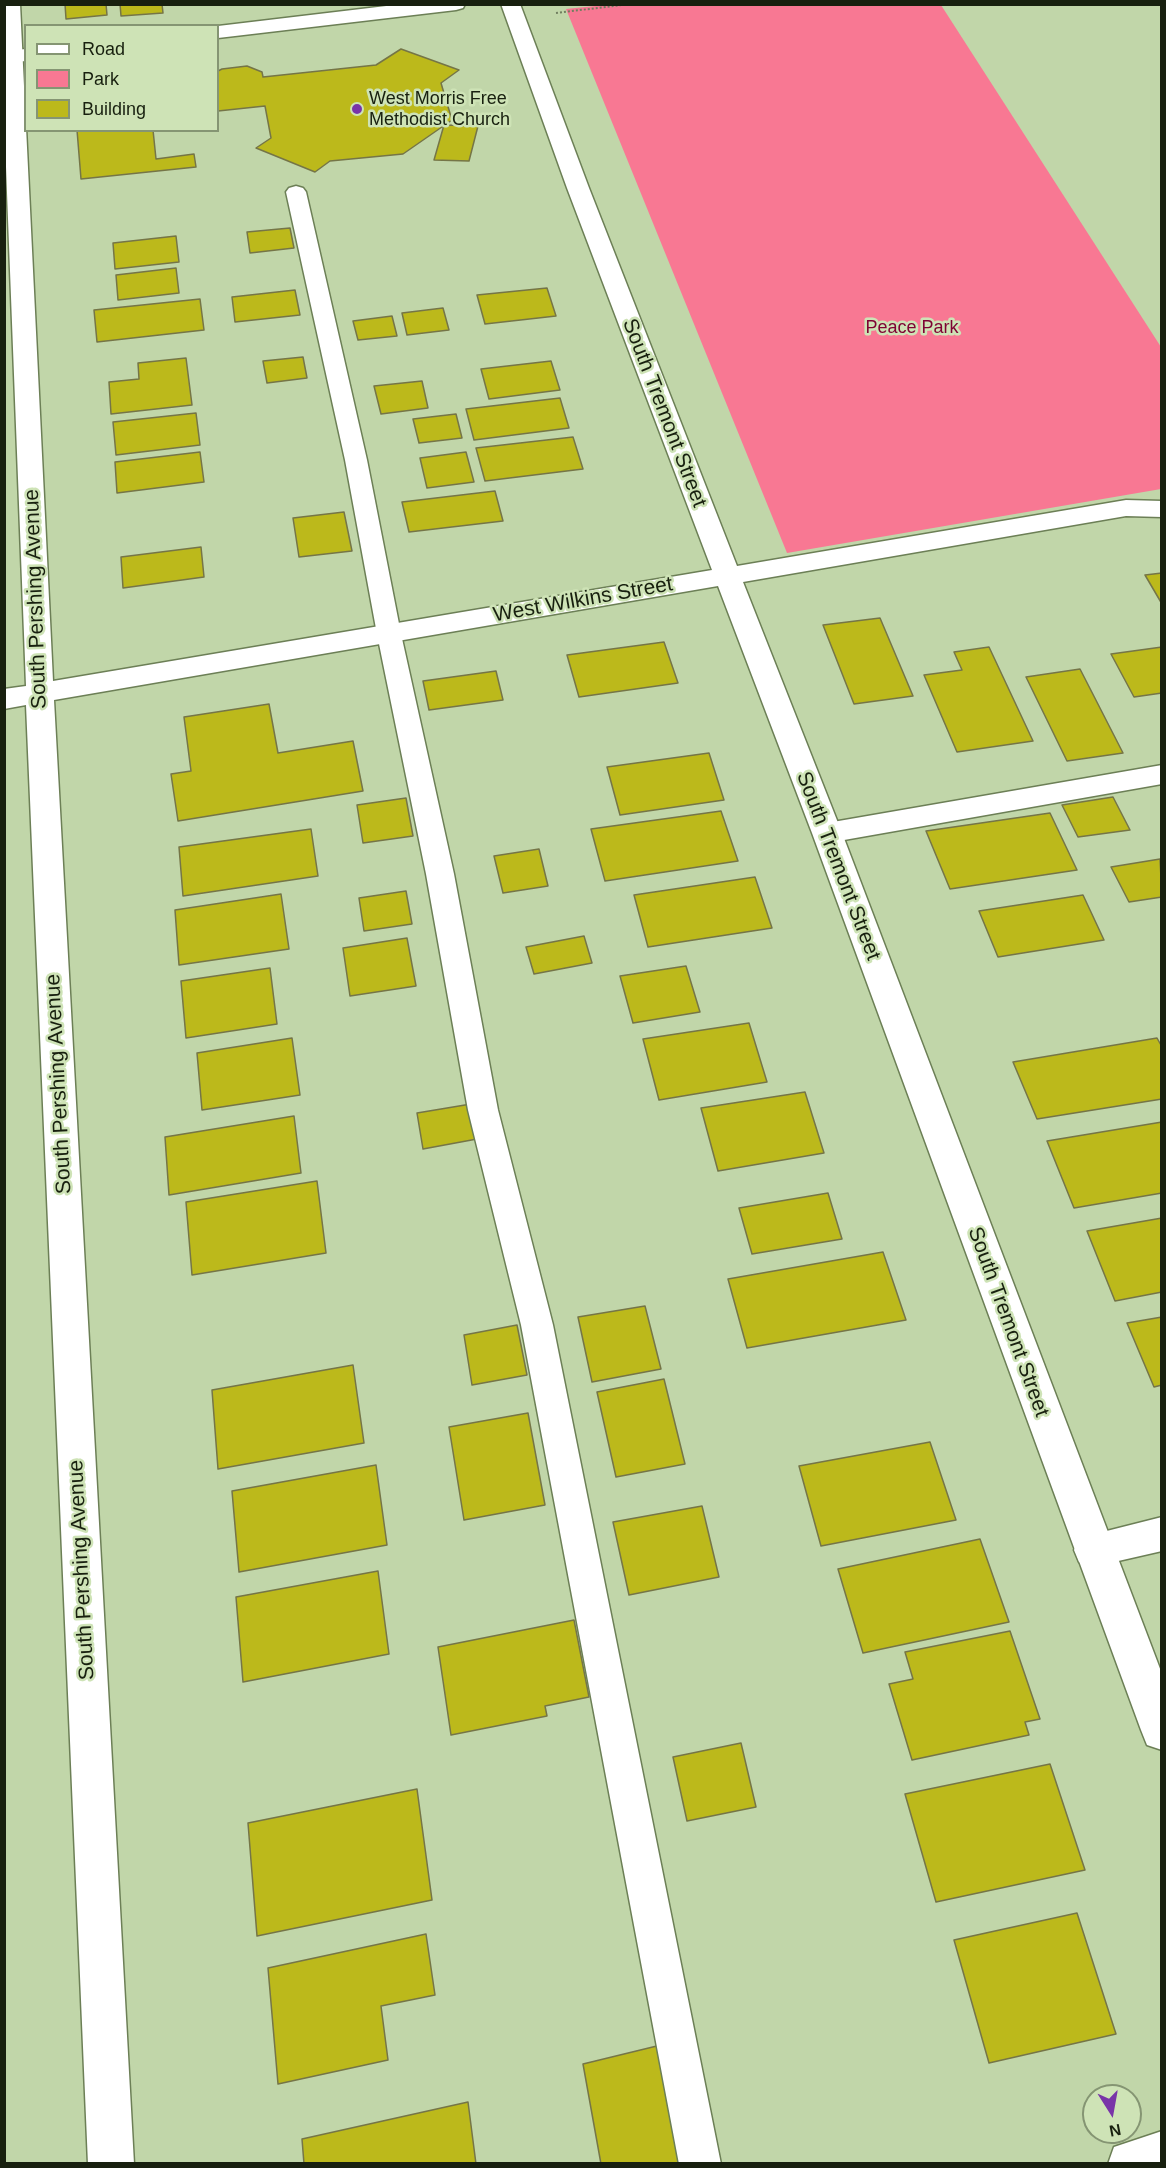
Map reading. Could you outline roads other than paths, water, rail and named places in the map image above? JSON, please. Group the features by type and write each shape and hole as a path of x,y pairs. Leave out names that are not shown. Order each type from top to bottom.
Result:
{"street":[{"name":"South Pershing Avenue","path":"10,4 14,56 12,209 40,693 111,2163"},
{"path":"219,32 456,4"},
{"name":"South Tremont Street","path":"510,4 826,833 1161,1730"},
{"name":"West Wilkins Street","path":"4,699 1126,508 1161,509"},
{"path":"1131,2163 1161,2154"}],"lane":[{"path":"296,192 357,460 389,634 440,874 483,1110 537,1325 700,2163"},
{"path":"826,833 1161,774"},
{"path":"1092,1550 1161,1534"}],"place":[{"name":"West Morris Free Methodist Church","path":"357,109"}],"park label":[{"name":"Peace Park","path":"912,328"}]}
